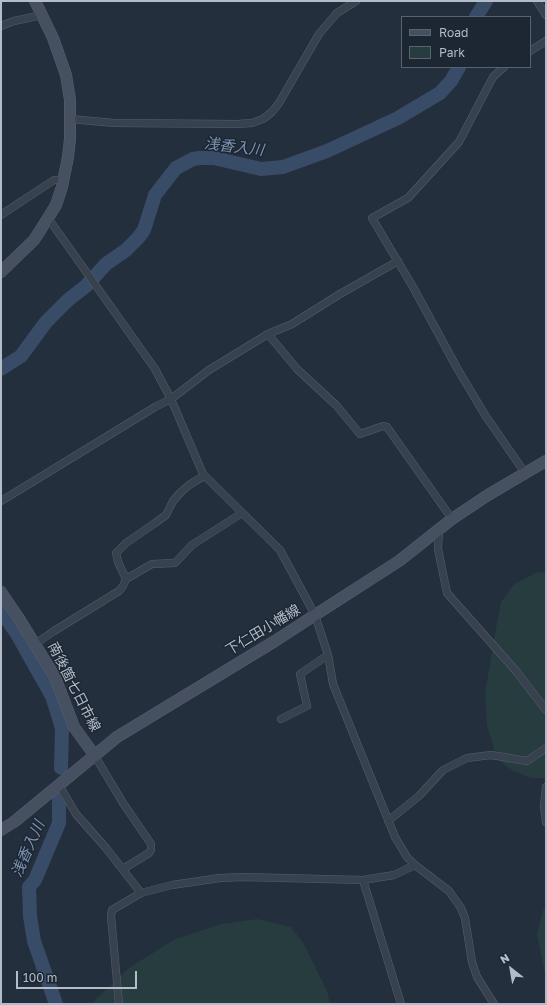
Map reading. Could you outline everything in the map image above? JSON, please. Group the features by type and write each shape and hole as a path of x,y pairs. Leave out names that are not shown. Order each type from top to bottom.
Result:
{"main road":[{"path":"1,272 34,240 56,205 64,180 70,139 70,100 66,75 57,50 35,1"},
{"name":"下仁田小幡線","path":"1,830 14,822 117,737 276,641 399,561 452,519 488,495 546,461"},
{"name":"南後箇七日市線","path":"1,592 35,644 60,687 74,727 95,756"}],"street":[{"path":"70,119 114,123 222,124 252,123 263,119 272,112 278,103 319,34 337,13 356,1"},
{"path":"537,1 546,15"},
{"path":"1,26 14,21 42,15"},
{"path":"531,50 546,41"},
{"path":"503,68 493,77 459,142 408,198 372,218 398,261 461,375 485,415 525,473"},
{"path":"1,215 54,180 64,180"},
{"path":"48,218 155,369 204,476 280,550 315,615 328,655 334,684 344,713 395,837 407,857 414,865 449,891 461,908 472,962 477,977 494,1004"},
{"path":"1,501 170,399 209,370 268,334 292,324 340,294 398,261"},
{"path":"268,334 297,369 336,405 360,434 383,426 387,427 452,519"},
{"path":"126,579 118,562 116,553 126,543 156,524 166,515 173,501 180,492 204,476"},
{"path":"35,644 119,591 126,579 152,564 175,563 192,545 242,513"},
{"path":"439,530 438,549 447,593 516,671 546,710"},
{"path":"282,719 307,706 300,674 328,655"},
{"path":"388,821 419,796 443,770 467,758 491,755 527,761 546,748"},
{"path":"95,756 123,803 151,844 152,850 150,853 123,869"},
{"path":"59,785 76,814 106,848 141,893"},
{"path":"546,787 544,806 546,822"},
{"path":"118,1004 111,916 112,910 141,893 172,885 220,878 243,877 363,880 394,875 414,865"},
{"path":"363,880 401,1004"}],"green space":[{"path":"537,572 546,573 546,778 531,778 504,765 495,752 487,725 485,694 501,602 513,585"},
{"path":"546,907 546,979 537,934 543,910"},
{"path":"257,919 291,927 304,944 327,991 330,1004 91,1004 129,968 175,939 222,924"}],"waterway":[{"name":"浅香入川","path":"477,16 486,1"},
{"name":"浅香入川","path":"1,369 21,356 46,322 68,300 86,286 106,264 126,250 138,238 144,230 155,195 176,168 193,159 200,158 214,158 261,169 283,167 327,151 398,118 440,93 451,81 458,68"},
{"name":"浅香入川","path":"1,611 17,634 52,696 62,728 61,768"},
{"name":"浅香入川","path":"56,1004 34,941 30,916 29,887 35,880 59,823 59,799"}]}
